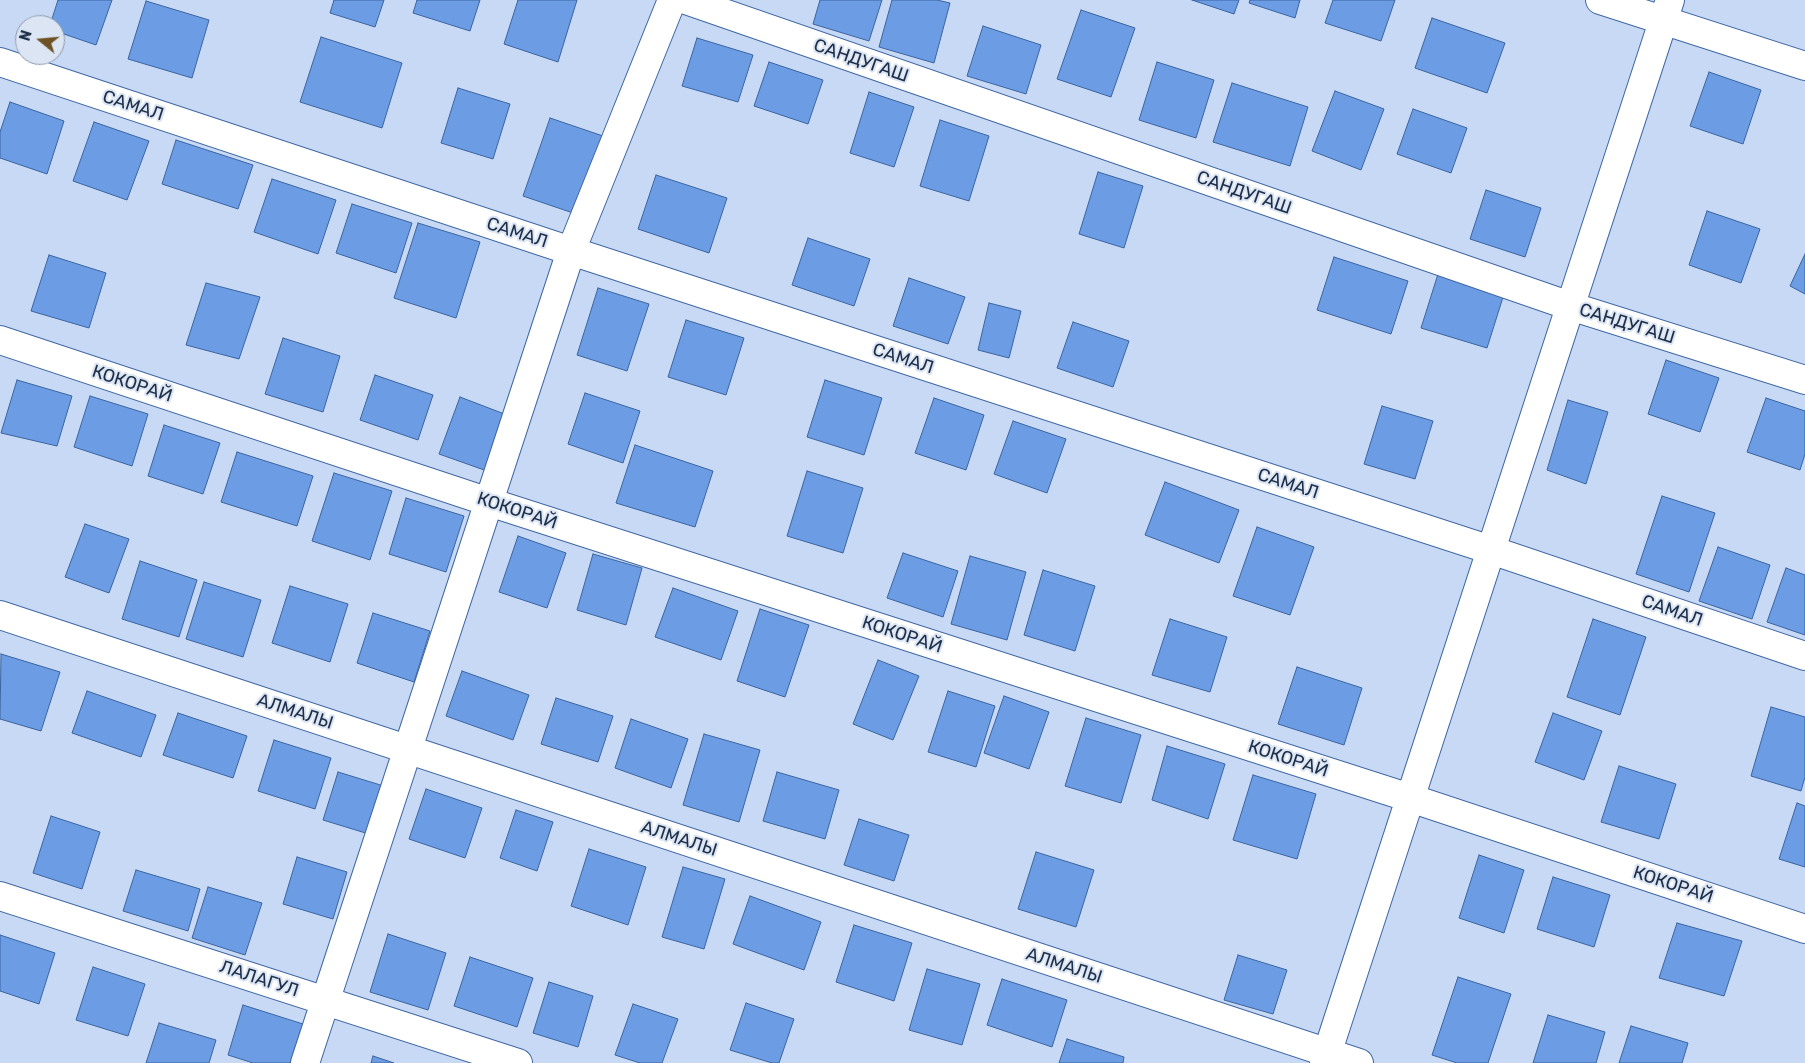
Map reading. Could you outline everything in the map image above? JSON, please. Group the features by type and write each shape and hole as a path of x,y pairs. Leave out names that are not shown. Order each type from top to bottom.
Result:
{"street":[{"path":"305,1063 571,251 672,0"},
{"name":"САНДУГАШ","path":"686,0 1570,306 1805,380"},
{"path":"1600,0 1666,10 1805,66"},
{"path":"1326,1058 1666,10"},
{"name":"САМАЛ","path":"0,62 571,251 1491,550 1805,656"},
{"name":"КОКОРАЙ","path":"0,340 489,502 1410,798 1805,929"},
{"name":"АЛМАЛЫ","path":"0,616 408,749 1326,1058 1359,1063"},
{"name":"ЛАЛАГУЛ","path":"0,896 518,1063"}],"building":[{"path":"58,0 112,0 96,45 65,34 65,15 53,15"},
{"path":"334,0 384,0 375,27 330,13"},
{"path":"417,0 480,0 470,31 413,13"},
{"path":"518,0 577,0 558,62 504,44"},
{"path":"820,0 882,0 869,41 813,24"},
{"path":"892,0 937,0 950,3 934,63 879,47"},
{"path":"1192,0 1239,0 1234,14"},
{"path":"1250,0 1300,0 1295,18 1249,3"},
{"path":"1333,0 1395,0 1381,41 1325,23"},
{"path":"146,1 209,20 192,78 128,59"},
{"path":"1081,10 1135,28 1111,97 1057,79"},
{"path":"1432,18 1505,43 1487,93 1415,68"},
{"path":"983,26 1041,45 1026,94 967,76"},
{"path":"321,37 402,63 382,128 300,102"},
{"path":"697,38 753,55 738,102 682,86"},
{"path":"769,62 823,80 808,124 754,106"},
{"path":"1157,62 1214,80 1196,138 1139,120"},
{"path":"1709,72 1761,90 1743,144 1690,126"},
{"path":"1232,83 1308,107 1290,166 1213,142"},
{"path":"458,88 510,104 493,159 441,143"},
{"path":"1335,91 1384,109 1361,170 1312,151"},
{"path":"869,92 914,107 894,167 850,153"},
{"path":"10,102 64,121 47,174 0,158 0,132"},
{"path":"1413,109 1467,128 1451,173 1397,154"},
{"path":"550,118 603,136 576,214 523,196"},
{"path":"940,120 989,136 969,201 920,186"},
{"path":"94,122 149,141 127,200 73,181"},
{"path":"176,140 253,165 238,209 162,184"},
{"path":"1098,172 1143,186 1124,248 1079,234"},
{"path":"656,175 727,198 709,253 638,229"},
{"path":"272,179 336,200 318,254 254,232"},
{"path":"1486,190 1541,208 1525,257 1470,239"},
{"path":"352,204 412,223 396,273 336,253"},
{"path":"1707,211 1760,229 1741,283 1689,265"},
{"path":"418,223 480,242 456,318 394,298"},
{"path":"808,238 870,259 854,306 792,285"},
{"path":"1805,254 1805,294 1790,286"},
{"path":"49,255 106,273 89,328 31,311"},
{"path":"1334,257 1408,281 1391,334 1317,310"},
{"path":"1438,274 1504,294 1487,348 1421,328"},
{"path":"909,278 965,297 948,344 893,326"},
{"path":"206,283 260,297 239,359 186,345"},
{"path":"598,288 649,304 627,371 577,355"},
{"path":"989,303 1021,311 1009,358 978,350"},
{"path":"686,320 744,338 726,395 668,377"},
{"path":"1073,322 1129,341 1113,387 1057,368"},
{"path":"283,338 340,356 323,412 265,394"},
{"path":"1666,360 1719,378 1700,432 1648,414"},
{"path":"375,375 433,395 418,440 360,420"},
{"path":"17,380 72,396 57,446 1,433"},
{"path":"825,380 882,398 864,455 807,437"},
{"path":"585,393 640,411 623,463 568,444"},
{"path":"90,396 148,414 132,466 74,447"},
{"path":"460,397 507,415 487,471 439,454"},
{"path":"934,398 984,415 966,470 915,453"},
{"path":"1766,398 1805,411 1805,454 1800,470 1747,452"},
{"path":"1568,400 1608,412 1586,484 1547,470"},
{"path":"1382,406 1433,421 1415,479 1364,464"},
{"path":"1013,421 1066,439 1047,493 994,474"},
{"path":"164,425 220,443 203,494 148,476"},
{"path":"635,445 713,471 695,527 616,503"},
{"path":"237,452 313,476 297,526 221,502"},
{"path":"807,471 863,488 843,553 787,536"},
{"path":"334,473 392,491 370,560 312,541"},
{"path":"1165,482 1239,510 1219,563 1145,535"},
{"path":"1662,496 1715,513 1689,592 1636,574"},
{"path":"406,498 464,516 446,572 389,554"},
{"path":"85,524 129,539 109,593 65,577"},
{"path":"1257,527 1314,547 1290,615 1233,596"},
{"path":"518,536 566,553 547,608 499,592"},
{"path":"1718,547 1770,565 1752,619 1699,601"},
{"path":"903,553 958,571 943,617 887,598"},
{"path":"593,554 642,568 626,625 577,610"},
{"path":"970,556 1026,572 1007,640 951,624"},
{"path":"140,561 197,580 179,637 122,619"},
{"path":"1786,568 1805,575 1805,635 1767,622"},
{"path":"1043,570 1095,586 1075,651 1024,635"},
{"path":"204,582 261,600 243,657 186,639"},
{"path":"290,586 348,604 330,662 272,643"},
{"path":"673,588 738,611 721,660 655,637"},
{"path":"760,609 809,625 785,697 737,681"},
{"path":"373,613 430,631 414,682 357,663"},
{"path":"1170,619 1227,637 1210,692 1152,675"},
{"path":"1593,619 1646,637 1620,715 1567,697"},
{"path":"1,654 60,672 41,731 0,719"},
{"path":"878,660 919,676 893,740 853,724"},
{"path":"1297,667 1362,688 1344,745 1278,724"},
{"path":"462,671 529,695 513,740 446,716"},
{"path":"87,691 156,715 141,757 72,733"},
{"path":"948,691 995,706 976,767 928,752"},
{"path":"1004,696 1049,712 1029,769 984,753"},
{"path":"556,698 613,716 598,762 541,744"},
{"path":"1771,707 1805,717 1805,777 1801,791 1751,776"},
{"path":"178,713 247,736 233,778 163,755"},
{"path":"1553,713 1602,731 1584,780 1535,762"},
{"path":"1086,718 1141,735 1121,803 1065,786"},
{"path":"631,719 688,739 671,788 615,768"},
{"path":"704,734 760,750 739,822 683,805"},
{"path":"274,740 331,758 315,809 258,791"},
{"path":"1167,746 1225,764 1208,819 1152,800"},
{"path":"1619,766 1676,784 1659,839 1601,822"},
{"path":"338,772 387,787 372,835 323,820"},
{"path":"777,772 839,790 825,839 763,821"},
{"path":"1253,775 1316,794 1297,859 1233,840"},
{"path":"426,789 482,808 465,858 409,839"},
{"path":"1797,803 1805,806 1805,867 1779,859"},
{"path":"516,810 553,822 537,871 500,858"},
{"path":"51,816 100,832 82,889 33,873"},
{"path":"859,819 909,835 894,881 844,865"},
{"path":"589,849 646,867 628,925 571,906"},
{"path":"1036,852 1094,870 1076,927 1018,909"},
{"path":"1479,855 1524,870 1504,933 1459,918"},
{"path":"297,857 347,872 333,919 283,904"},
{"path":"683,867 725,879 704,949 662,937"},
{"path":"136,870 200,889 188,931 123,911"},
{"path":"1553,877 1610,895 1594,947 1537,929"},
{"path":"208,887 262,903 245,955 192,938"},
{"path":"750,896 821,922 804,970 733,944"},
{"path":"1677,923 1742,941 1724,996 1659,978"},
{"path":"854,925 912,943 894,1001 836,982"},
{"path":"388,934 446,953 428,1010 370,992"},
{"path":"0,935 55,953 39,1004 0,991"},
{"path":"1238,955 1287,970 1273,1014 1224,1000"},
{"path":"470,957 533,978 517,1027 454,1006"},
{"path":"93,967 145,984 128,1036 76,1020"},
{"path":"927,969 980,984 962,1045 909,1030"},
{"path":"1458,977 1511,994 1488,1063 1457,1063 1432,1055"},
{"path":"1002,979 1067,1000 1052,1047 987,1025"},
{"path":"549,982 593,996 578,1047 533,1033"},
{"path":"746,1003 794,1019 779,1063 772,1063 730,1050"},
{"path":"633,1004 678,1019 662,1063 640,1063 615,1055"},
{"path":"243,1005 303,1024 290,1063 253,1063 228,1055"},
{"path":"1548,1015 1605,1032 1596,1063 1533,1063"},
{"path":"159,1023 216,1040 209,1063 146,1063"},
{"path":"1631,1026 1688,1043 1682,1063 1619,1063"},
{"path":"1067,1039 1124,1057 1123,1063 1059,1063"},
{"path":"373,1056 394,1063 371,1063"}]}
